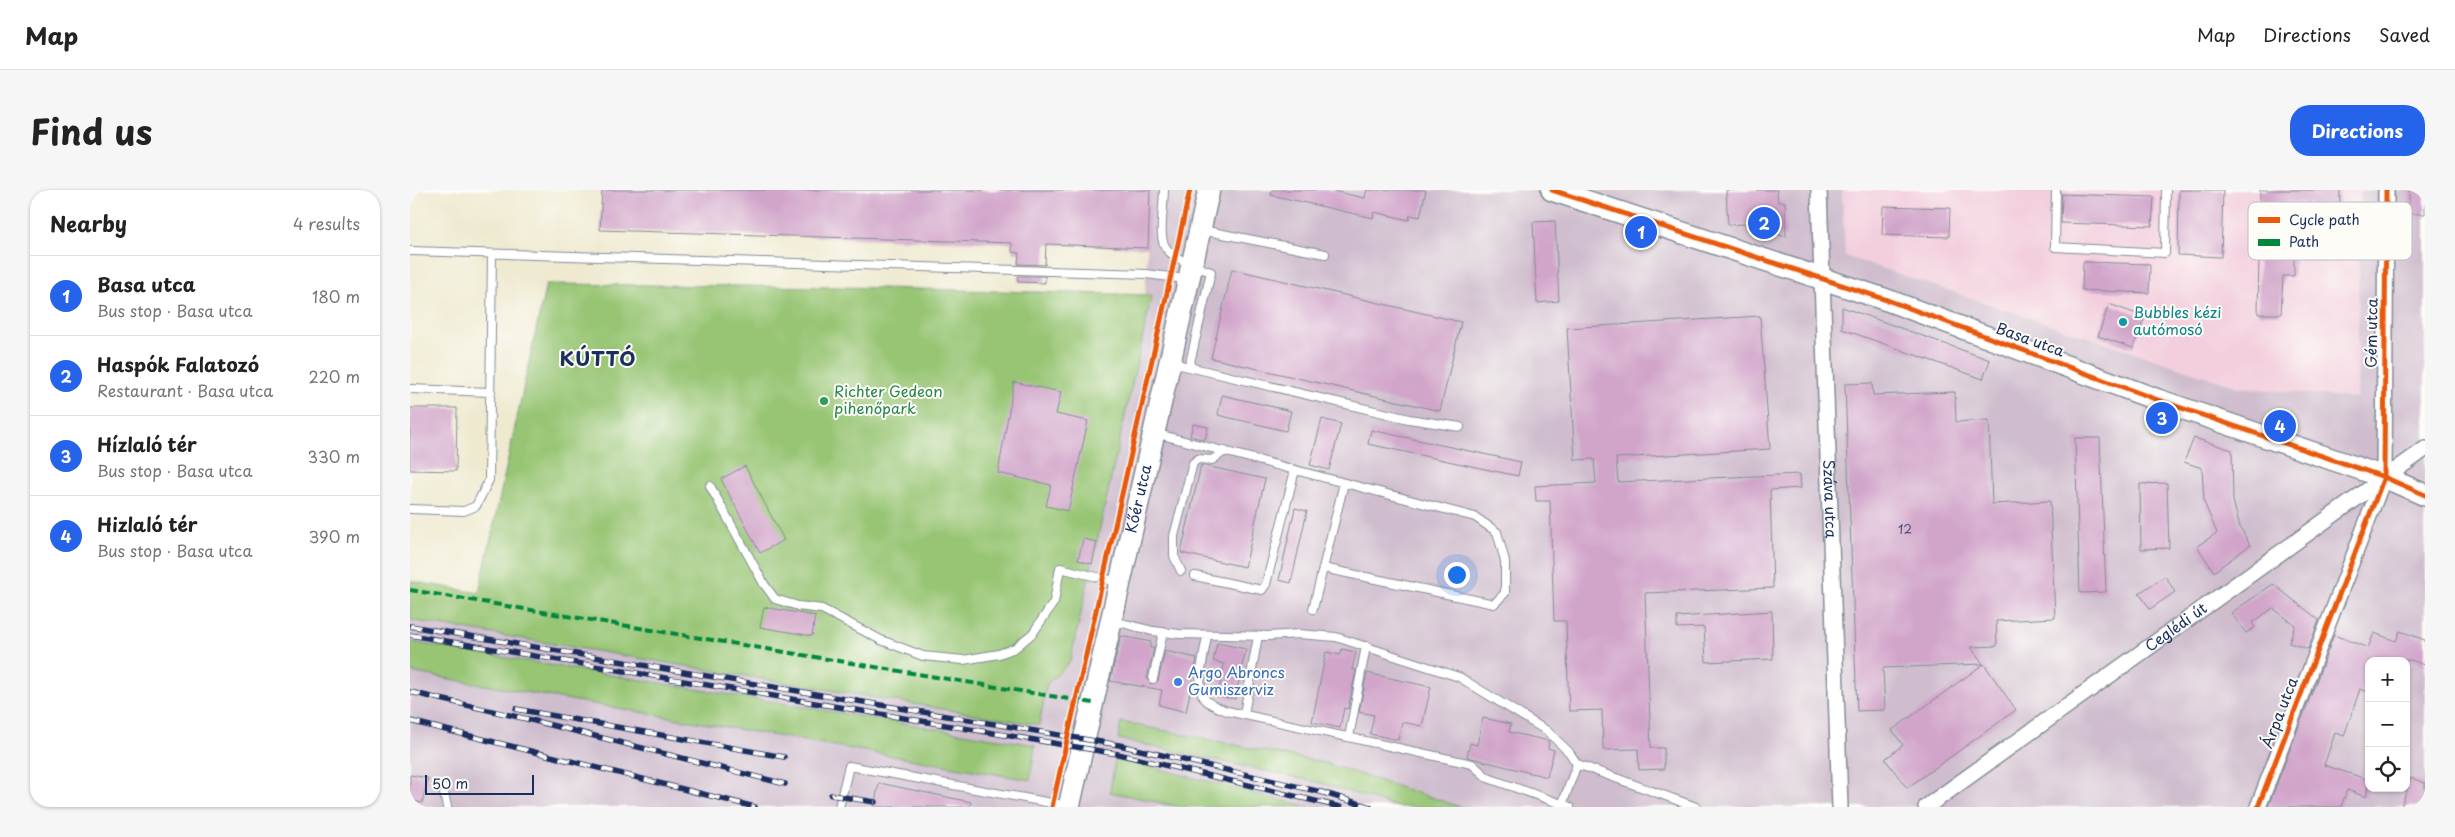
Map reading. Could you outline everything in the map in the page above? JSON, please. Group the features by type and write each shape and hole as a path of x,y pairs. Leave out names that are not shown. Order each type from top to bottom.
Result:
{"street":[{"name":"Kőér utca","path":"1069,807 1154,432 1179,365 1190,272 1209,190"},
{"name":"Basa utca","path":"1552,190 1887,300 2158,400 2384,477 2425,494"},
{"name":"Száva utca","path":"1819,190 1840,807"},
{"name":"Gém utca","path":"2384,477 2386,260"},
{"name":"Ceglédi út","path":"1926,807 2425,449"},
{"name":"Árpa utca","path":"2258,807 2384,477"}],"lane":[{"path":"1164,190 1161,241 1166,251 1190,272"},
{"path":"2056,190 2055,247 2165,253 2166,190"},
{"path":"1201,230 1325,254"},
{"path":"410,251 1146,274 1190,272"},
{"path":"410,510 464,511 476,506 489,480 492,254"},
{"path":"1179,365 1409,419 1460,427"},
{"path":"410,389 491,392"},
{"path":"1154,432 1475,517 1497,532 1505,561 1505,592 1494,604 1323,568"},
{"path":"1181,571 1174,556 1174,536 1193,463 1198,460 1212,460 1225,451"},
{"path":"1195,576 1262,590 1266,584 1295,470"},
{"path":"1314,609 1344,483"},
{"path":"710,486 764,584 775,600 798,606 822,609 881,640 923,656 963,660 999,654 1015,648 1033,633 1054,602 1060,568 1120,582"},
{"path":"1111,620 1163,632 1207,636 1300,634 1336,636 1459,677 1547,730 1569,752 1577,764 1696,807"},
{"path":"1154,679 1163,632"},
{"path":"1207,636 1200,682 1202,695 1211,704 1244,714 1472,764 1488,778 1566,806 1577,764"},
{"path":"1244,714 1258,636"},
{"path":"1349,737 1366,646"},
{"path":"840,807 849,766 1069,807"},
{"path":"444,788 446,807"}],"shaded area":[{"path":"1150,190 1842,190 1845,256 2238,387 2357,398 2359,260 2412,260 2412,202 2360,202 2360,190 2425,190 2425,807 1461,807 1325,763 1321,783 1398,807 1309,807 1115,758 1110,792 1181,807 410,807 410,672 1030,779 1035,745 410,642 410,620 1038,725 1047,684 1070,662 1152,296 1145,295"},
{"path":"1842,190 2360,190 2360,202 2248,202 2248,260 2359,260 2357,398 2238,387 1845,256"}],"green space":[{"name":"Richter Gedeon pihenőpark","path":"546,284 841,287 1152,295 1070,662 1047,684 1039,725 410,620 410,581 479,593"},
{"path":"410,642 1035,745 1030,780 410,672"},
{"path":"1121,722 1325,763 1461,807 1397,807 1321,783 1118,739"},
{"path":"1115,758 1309,807 1181,807 1110,792"}],"building":[{"path":"602,190 1150,190 1148,248 1046,244 1045,265 1018,264 1019,253 1012,252 1012,243 600,230"},
{"path":"1272,190 1328,190 1365,198 1367,190 1426,190 1420,217 1410,215 1409,220 1374,212 1373,218 1271,195"},
{"path":"1726,190 1777,190 1778,202 1785,202 1786,237 1758,228 1758,223 1728,225"},
{"path":"2179,190 2223,190 2221,257 2178,255"},
{"path":"2260,190 2340,190 2340,202 2260,202"},
{"path":"2409,190 2425,190 2425,214 2412,214 2412,202 2409,202"},
{"path":"2062,194 2154,197 2152,226 2061,223"},
{"path":"1883,206 1950,208 1949,237 1882,235"},
{"path":"1555,221 1559,301 1537,303 1533,222"},
{"path":"2259,260 2294,260 2294,276 2283,276 2281,314 2258,314"},
{"path":"2083,262 2150,264 2149,293 2082,290"},
{"path":"1232,269 1461,322 1440,411 1211,358"},
{"path":"1018,276 1045,276 1045,283 1018,282"},
{"name":"Bubbles kézi autómosó","path":"2109,304 2145,317 2133,348 2098,336"},
{"path":"1842,307 1990,360 1983,379 1842,329"},
{"path":"1760,316 1770,449 1616,458 1618,482 1800,474 1801,488 1770,490 1773,588 1645,593 1651,748 1664,748 1664,769 1639,770 1638,749 1603,750 1602,710 1569,711 1566,621 1554,621 1550,501 1536,501 1535,486 1596,483 1594,459 1575,460 1567,328"},
{"path":"1014,382 1061,392 1056,414 1088,421 1068,511 1046,506 1051,485 998,473"},
{"path":"1872,383 1873,395 1955,392 1956,422 1989,420 1992,504 2050,501 2055,618 1996,621 1997,646 1971,647 1983,664 1883,668 1885,710 1857,711 1845,384"},
{"path":"1222,395 1291,411 1286,431 1218,415"},
{"path":"410,408 457,408 456,471 410,470"},
{"path":"1322,419 1341,424 1329,470 1310,465"},
{"path":"1193,424 1208,427 1205,440 1190,436"},
{"path":"1371,430 1521,462 1518,476 1368,444"},
{"path":"2075,438 2100,438 2106,592 2080,593"},
{"path":"2194,438 2232,450 2233,501 2240,527 2250,545 2214,572 2197,546 2217,533 2204,502 2202,468 2184,462"},
{"path":"1201,465 1265,479 1245,567 1181,553"},
{"path":"745,466 784,540 760,553 721,479"},
{"path":"2167,483 2169,548 2141,549 2140,484"},
{"path":"1295,508 1307,511 1291,583 1279,580"},
{"path":"1083,539 1097,542 1092,564 1078,560"},
{"path":"2165,576 2175,592 2150,609 2139,593"},
{"path":"2273,584 2319,620 2308,649 2289,643 2295,625 2273,608 2252,623 2255,627 2246,633 2231,613"},
{"path":"764,607 815,616 812,636 760,627"},
{"path":"1772,611 1773,659 1706,662 1704,627 1677,628 1677,617"},
{"path":"2400,631 2425,640 2425,665 2410,660 2410,657 2365,657 2365,691 2360,689 2344,736 2335,733 2324,765 2365,779 2366,797 2347,790 2341,807 2268,807 2334,635 2368,648 2374,633 2396,641"},
{"path":"1121,636 1151,642 1150,648 1154,648 1147,678 1151,684 1158,681 1165,651 1197,658 1186,712 1159,705 1162,690 1110,681"},
{"path":"1217,643 1246,649 1235,699 1218,696 1224,664 1213,661"},
{"path":"1342,649 1356,652 1352,669 1356,670 1348,709 1344,708 1340,728 1312,722 1326,652 1340,655"},
{"path":"1984,664 2016,710 1907,788 1885,759 1903,745 1892,730"},
{"path":"1367,673 1431,687 1422,726 1402,722 1398,740 1370,734 1374,715 1359,712"},
{"path":"1483,718 1511,724 1509,732 1549,741 1548,748 1554,750 1547,777 1467,757 1470,743 1477,745"},
{"path":"410,775 428,778 422,803 410,800"},
{"path":"2411,778 2425,783 2425,807 2401,807 2406,792 2410,792"},
{"path":"879,783 971,802 970,807 874,807"}],"railway":[{"path":"410,626 1119,745 1321,792 1370,807"},
{"path":"410,635 1118,754 1340,807"},
{"path":"410,692 527,719 785,784"},
{"path":"516,709 784,757"},
{"path":"410,721 755,807"},
{"path":"831,795 875,802"}],"marked path":[{"path":"410,590 1093,703"}],"cycle path":[{"path":"1052,807 1190,190"},
{"path":"1552,190 1887,300 2158,400 2384,477 2425,495"},
{"path":"2386,190 2386,202"},
{"path":"2258,807 2384,477 2386,260"}],"place":[{"name":"Haspók Falatozó","path":"1764,223"},
{"name":"Basa utca","path":"1641,232"},
{"name":"Bubbles kézi autómosó","path":"2123,322"},
{"name":"Richter Gedeon pihenőpark","path":"824,401"},
{"name":"Hízlaló tér","path":"2162,418"},
{"name":"Hizlaló tér","path":"2280,426"},
{"name":"Argo Abroncs Gumiszerviz","path":"1178,682"}],"district":[{"name":"KÚTTÓ","path":"598,359"}]}
